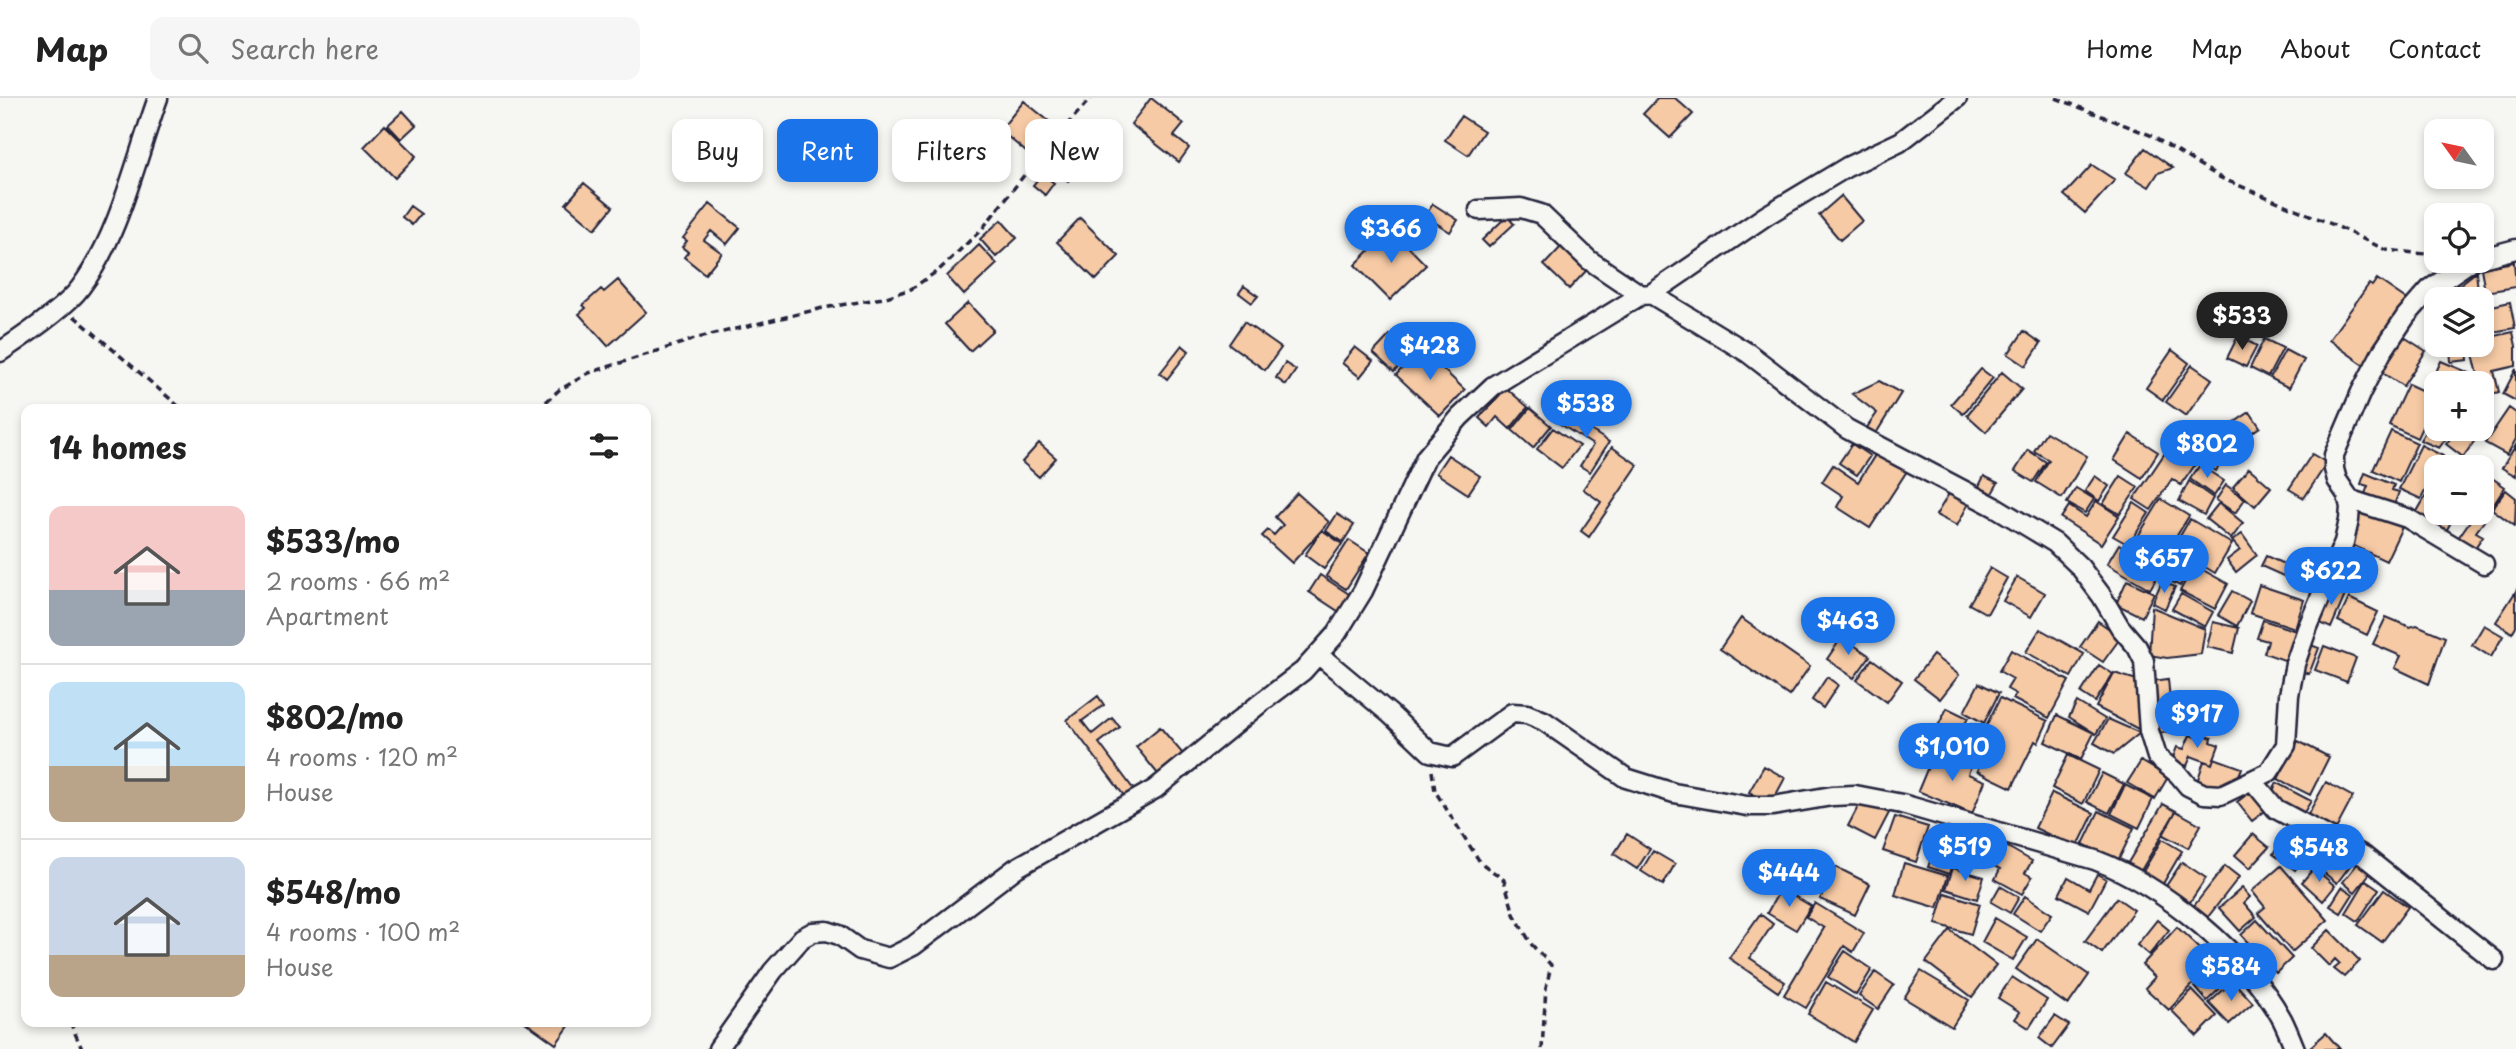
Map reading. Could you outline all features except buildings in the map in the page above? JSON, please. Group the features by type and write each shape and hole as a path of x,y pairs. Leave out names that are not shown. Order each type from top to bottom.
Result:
{"street":[{"path":"0,352 79,290 111,236 158,98"},
{"path":"718,1049 773,971 802,938 813,932 827,931 839,935 860,950 889,958 913,946 1016,868 1155,789 1303,671 1337,633 1363,591 1426,457 1460,417 1493,386 1646,295 1767,215 1847,167 1900,142 1957,98"},
{"path":"1479,210 1521,208 1541,214 1589,260 1748,353 1847,429 1997,508 2055,543 2080,567 2144,661 2149,731 2157,757 2188,786 2204,794 2221,795 2269,772 2286,745 2289,695 2295,664 2306,629 2344,542 2349,520 2348,499 2337,480 2334,455 2361,392 2382,352 2406,316 2430,289 2453,273"},
{"path":"2494,254 2516,249"},
{"path":"2348,499 2407,518 2484,564"},
{"path":"1318,654 1390,714 1430,752 1452,757 1512,713 1527,714 1544,721 1626,778 1674,793 1747,806 1773,806 1855,795 1902,804 2123,870 2200,924 2231,953 2282,1019 2295,1049"},
{"path":"2253,780 2276,809 2364,856 2494,960"}],"path":[{"path":"544,404 559,390 589,373 698,338 883,298 911,289 939,270 982,229 1040,155 1091,98"},
{"path":"2056,98 2150,135 2221,178 2334,225 2386,250 2424,254"},
{"path":"62,306 176,404"},
{"path":"1430,752 1435,791 1480,862 1504,880 1514,914 1532,945 1551,965 1546,988 1542,1049"},
{"path":"72,1027 82,1049"}]}
